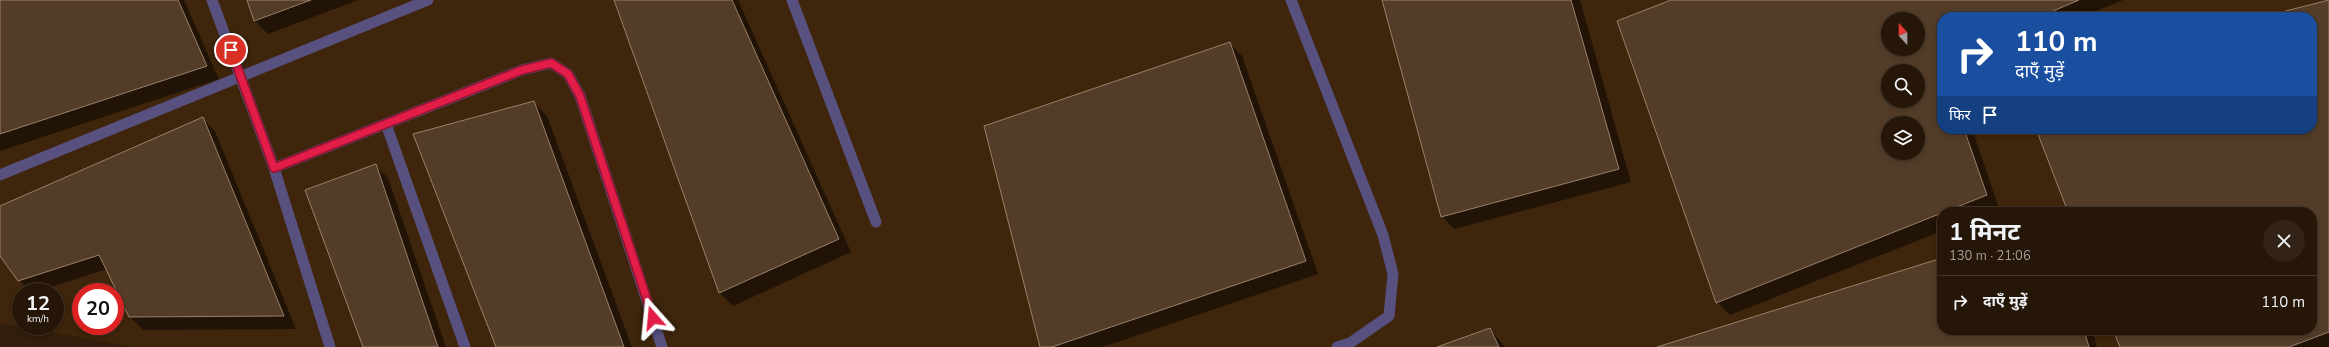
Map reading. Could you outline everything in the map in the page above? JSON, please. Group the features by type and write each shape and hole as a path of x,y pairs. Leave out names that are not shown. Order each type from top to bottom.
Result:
{"lane":[{"path":"212,0 274,168 330,347"},
{"path":"0,175 428,0"},
{"path":"792,0 876,222"},
{"path":"1290,0 1382,235 1393,274 1389,316 1350,343 1337,347"},
{"path":"274,168 522,70 551,63 568,74 580,96 662,347"},
{"path":"386,124 465,347"}],"shaded area":[{"path":"0,0 2329,0 2329,347 133,347 64,335 64,283 12,283 12,325 0,323"}],"building":[{"path":"0,0 178,0 207,66 0,134"},
{"path":"247,0 311,0 254,21"},
{"path":"614,0 732,0 839,239 719,293"},
{"path":"1382,0 1571,0 1619,169 1441,217"},
{"path":"1671,0 2079,0 2051,12 1937,12 1937,134 1966,134 1987,195 1957,207 1937,207 1937,215 1716,303 1617,21"},
{"path":"2329,0 2329,332 2289,347 2120,347 2115,335 2317,335 2317,207 2066,207 2038,134 2317,134 2317,12 2282,12"},
{"path":"1230,42 1306,261 1052,347 1040,347 984,126"},
{"path":"534,101 624,347 496,347 413,134"},
{"path":"203,117 284,316 129,317 124,307 124,283 113,283 99,255 18,281 0,256 0,206"},
{"path":"376,164 438,347 363,347 305,190"},
{"path":"1937,260 1937,335 2085,335 2089,347 1657,347"},
{"path":"1490,328 1499,347 1437,347"}],"route":[{"path":"231,50 274,168 522,70 551,63 568,74 580,96 653,318"}]}
